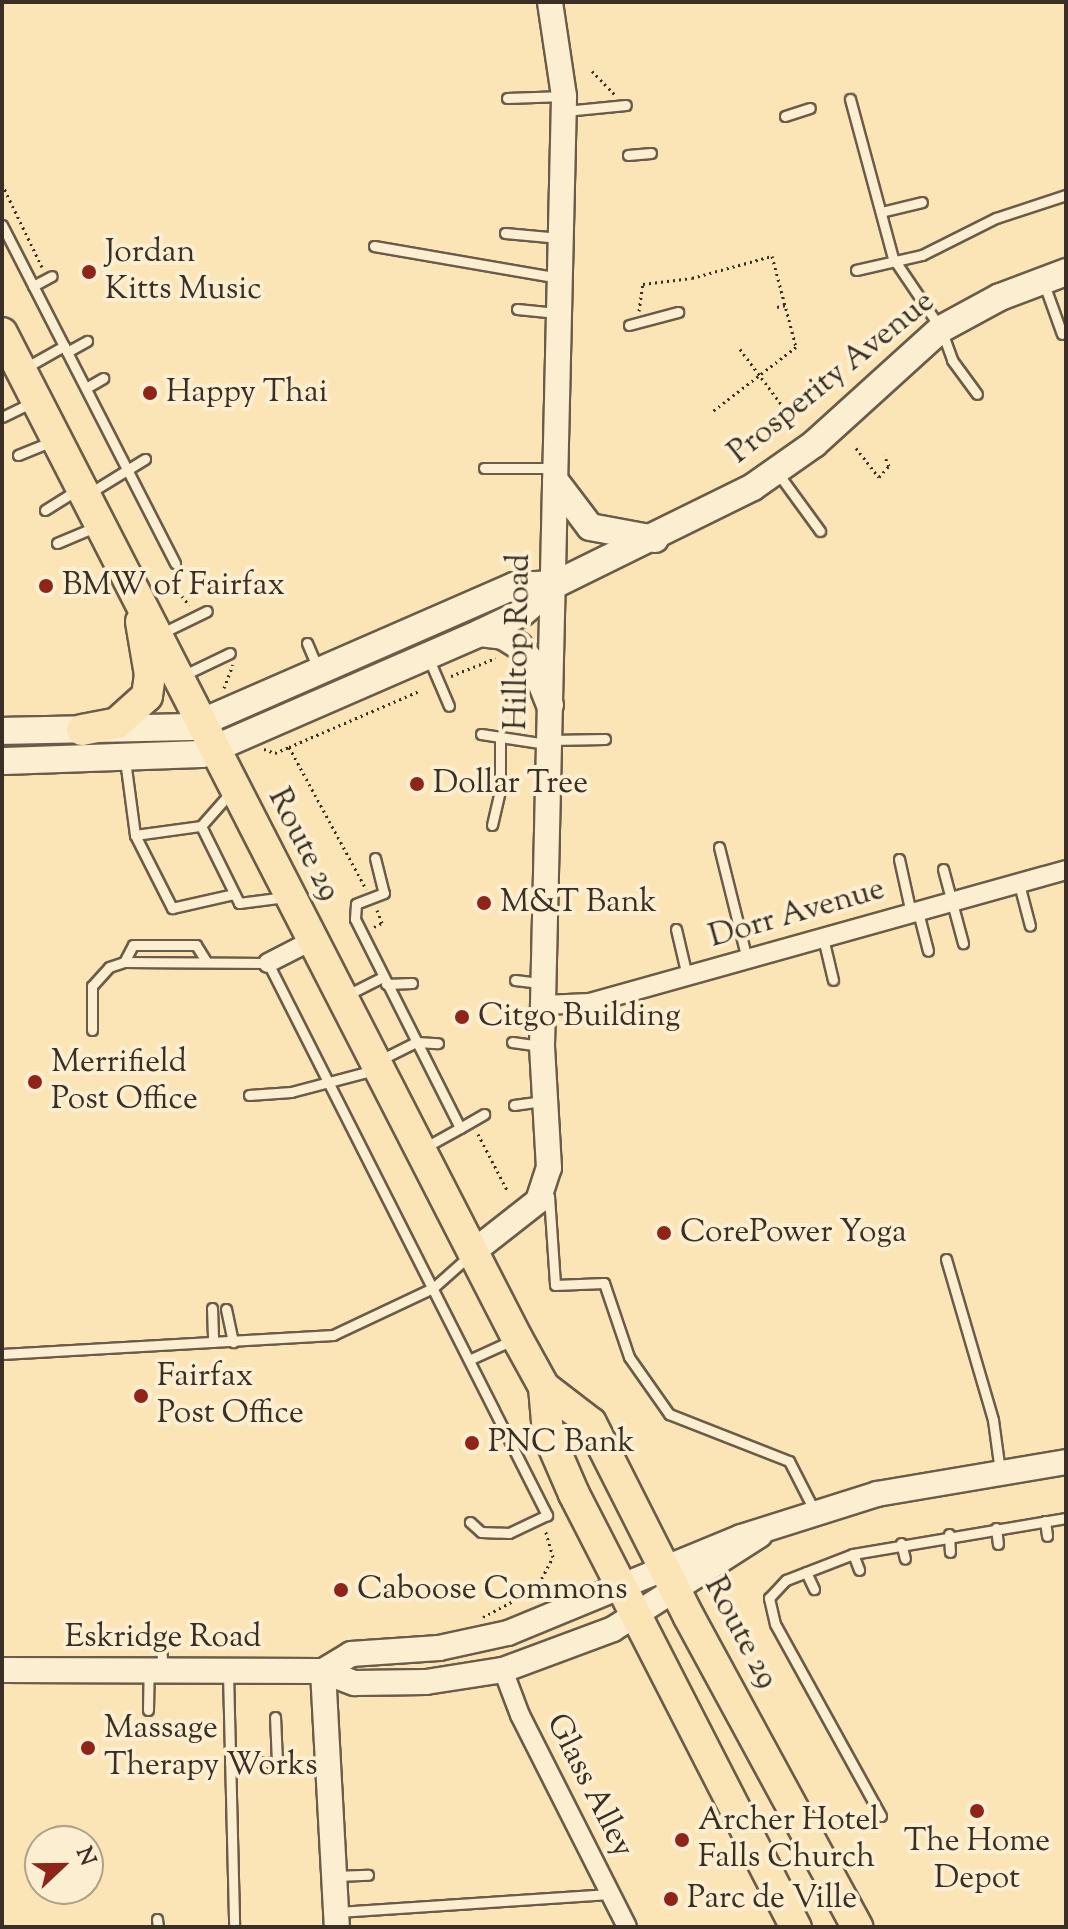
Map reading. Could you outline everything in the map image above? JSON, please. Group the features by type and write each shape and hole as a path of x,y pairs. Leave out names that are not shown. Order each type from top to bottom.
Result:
{"main road":[{"name":"Prosperity Avenue","path":"2,761 125,760 216,750 480,633 522,613 556,584 655,539 777,472 941,329 1054,276"},
{"name":"Route 29","path":"2,333 159,635 340,999 517,1338 544,1387 591,1423 671,1580 857,1927"},
{"path":"556,475 590,527 655,539"},
{"name":"Prosperity Avenue","path":"2,731 173,730 203,723 514,586 556,584"},
{"path":"82,730 117,723 147,696 149,661 134,589"},
{"path":"480,633 503,636 519,646 534,665 550,705"},
{"name":"Route 29","path":"544,1387 548,1434 634,1616 796,1927"}],"street":[{"name":"Hilltop Road","path":"473,1252 538,1201 549,1168 542,1046 556,584 563,103 550,2"},
{"name":"Dorr Avenue","path":"543,994 590,1003 1066,870"},
{"path":"268,963 311,941"},
{"path":"671,1580 760,1535 892,1491 1066,1462"},
{"name":"Eskridge Road","path":"2,1670 156,1668 323,1671 355,1683 426,1682 503,1670 577,1645 634,1616 698,1555 760,1535"},
{"name":"Eskridge Road","path":"323,1671 351,1654 439,1648 508,1633 621,1587 671,1580"},
{"name":"Glass Alley","path":"503,1670 567,1826 627,1927"},
{"path":"323,1671 337,1920"}],"lane":[{"path":"507,98 626,105"},
{"path":"850,99 893,258 941,329 952,360 977,394"},
{"path":"785,116 810,108"},
{"path":"628,155 651,153"},
{"path":"856,270 893,258 922,255 996,218 1066,195"},
{"path":"881,212 922,202"},
{"path":"2,225 174,563"},
{"path":"505,233 560,238"},
{"path":"374,246 559,278"},
{"path":"1054,276 1062,334"},
{"path":"33,286 48,278"},
{"path":"517,309 559,313"},
{"path":"634,323 678,312"},
{"path":"21,371 87,341"},
{"path":"86,388 103,378"},
{"path":"2,417 36,401"},
{"path":"18,455 56,440"},
{"path":"45,510 145,459"},
{"path":"484,468 556,475"},
{"path":"777,472 820,531"},
{"path":"57,543 100,525"},
{"path":"159,635 203,613"},
{"path":"307,643 319,673"},
{"path":"427,656 449,706"},
{"path":"180,677 232,658"},
{"path":"481,734 549,742 605,739"},
{"path":"492,825 500,789 496,755 500,736"},
{"path":"125,760 135,835 172,908 234,894"},
{"path":"135,835 201,826 234,789"},
{"path":"201,826 239,903 289,897"},
{"path":"719,847 747,959"},
{"path":"375,858 384,893 370,897 354,912 460,1128"},
{"path":"899,859 928,951"},
{"path":"943,869 963,943"},
{"path":"1019,884 1030,926"},
{"path":"676,929 687,976"},
{"path":"823,938 833,980"},
{"path":"124,962 129,947 149,945 196,945 206,961"},
{"path":"92,1030 92,986 100,974 124,962 268,963 471,1359 544,1517 509,1533 481,1532 470,1522"},
{"path":"340,999 385,980 412,983"},
{"path":"515,980 543,994"},
{"path":"249,1095 329,1084 375,1066 416,1042 438,1043"},
{"path":"512,1042 542,1046"},
{"path":"514,1105 545,1101"},
{"path":"420,1150 484,1114"},
{"path":"549,1168 555,1285 604,1283 629,1357 669,1414 789,1461 816,1514"},
{"path":"2,1354 333,1335 433,1288 473,1252"},
{"path":"946,1259 993,1420 1000,1475"},
{"path":"212,1308 213,1342"},
{"path":"226,1309 233,1342"},
{"path":"471,1359 517,1338"},
{"path":"881,1816 769,1610 769,1598 786,1580 853,1554 949,1534 1066,1518"},
{"path":"1045,1521 1047,1536"},
{"path":"996,1528 998,1544"},
{"path":"949,1534 950,1552"},
{"path":"901,1543 905,1559"},
{"path":"853,1554 859,1570"},
{"path":"806,1572 814,1589"},
{"path":"148,1710 160,1636"},
{"path":"229,1670 234,1923"},
{"path":"230,1762 277,1762 275,1717"},
{"path":"335,1876 368,1875"},
{"path":"337,1920 609,1894"}],"path":[{"path":"592,71 626,105"},
{"path":"2,184 48,278"},
{"path":"634,323 643,284 692,278 772,256 796,347 713,411"},
{"path":"777,307 786,305"},
{"path":"740,349 793,420"},
{"path":"856,448 879,477 889,466 884,455"},
{"path":"174,563 180,596 203,613"},
{"path":"448,678 501,657"},
{"path":"224,689 232,658"},
{"path":"260,748 275,753 419,691"},
{"path":"289,747 370,897"},
{"path":"483,1620 487,1611 536,1589 553,1557 544,1517"}],"place":[{"name":"Jordan Kitts Music","path":"89,272"},
{"name":"Happy Thai","path":"150,393"},
{"name":"BMW of Fairfax","path":"46,586"},
{"name":"Dollar Tree","path":"417,784"},
{"name":"M&T Bank","path":"484,903"},
{"name":"Citgo Building","path":"462,1017"},
{"name":"Merrifield Post Office","path":"35,1082"},
{"name":"CorePower Yoga","path":"664,1233"},
{"name":"Fairfax Post Office","path":"141,1396"},
{"name":"PNC Bank","path":"472,1443"},
{"name":"Caboose Commons","path":"341,1590"},
{"name":"Massage Therapy Works","path":"88,1748"},
{"name":"The Home Depot","path":"977,1811"},
{"name":"Archer Hotel Falls Church","path":"682,1840"},
{"name":"Parc de Ville","path":"671,1899"}]}
